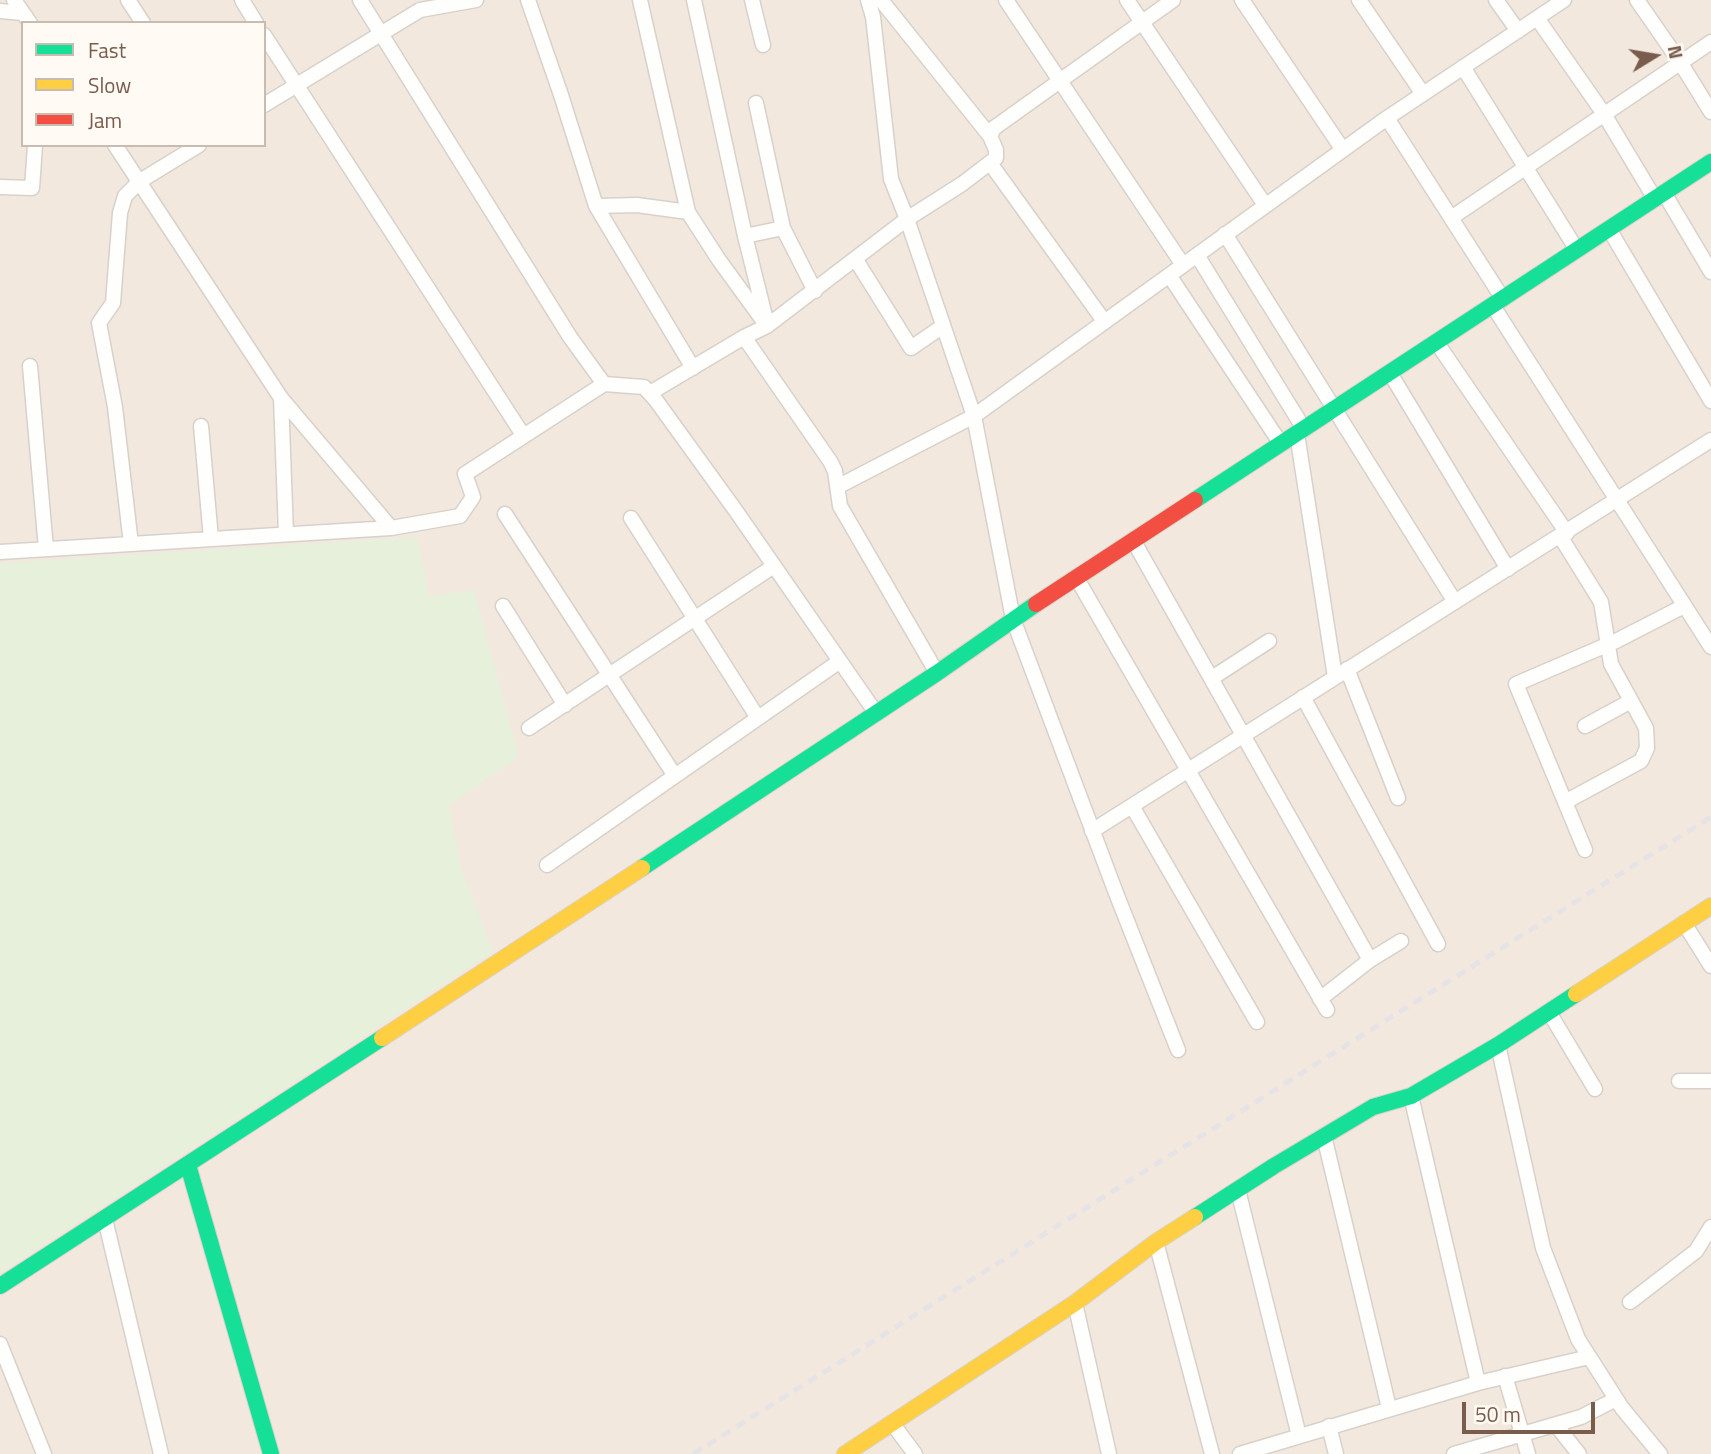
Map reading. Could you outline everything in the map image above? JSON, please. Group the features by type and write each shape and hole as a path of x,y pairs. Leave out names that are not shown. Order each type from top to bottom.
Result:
{"main road":[{"path":"0,1286 937,673 1076,577 1711,162"},
{"path":"845,1454 1075,1303 1156,1242 1238,1190 1373,1107 1411,1096 1498,1045 1711,906"},
{"path":"188,1165 271,1454"}],"street":[{"path":"14,0 26,18"},
{"path":"128,0 142,21"},
{"path":"242,0 255,21"},
{"path":"359,0 570,337 604,384"},
{"path":"266,104 419,10 476,0"},
{"path":"528,0 596,206 692,368"},
{"path":"640,0 688,212 767,326"},
{"path":"694,0 767,326"},
{"path":"752,0 763,45"},
{"path":"869,0 891,179 974,416 1013,619 1178,1051"},
{"path":"650,393 767,326 907,219 962,184 996,158 996,150 990,136 881,0"},
{"path":"1006,0 1183,265"},
{"path":"1127,0 1265,205"},
{"path":"990,136 994,128 1005,119 1173,0"},
{"path":"1242,0 1343,150"},
{"path":"1359,0 1423,94"},
{"path":"1496,0 1518,31"},
{"path":"838,486 974,416 1387,118 1564,0"},
{"path":"1637,0 1681,62 1711,112"},
{"path":"0,11 26,18"},
{"path":"1537,18 1711,272"},
{"path":"266,38 523,435"},
{"path":"1451,218 1711,42"},
{"path":"1463,68 1577,250"},
{"path":"756,103 783,228 815,291"},
{"path":"1387,118 1451,218 1498,302 1618,500 1711,647"},
{"path":"0,187 32,188 35,147"},
{"path":"116,147 281,398 391,528"},
{"path":"131,544 115,407 99,323 113,303 120,213 125,196 140,181 196,147"},
{"path":"990,163 1104,321"},
{"path":"596,206 637,205 688,212"},
{"path":"745,236 783,228"},
{"path":"1609,229 1711,401"},
{"path":"1225,234 1455,602"},
{"path":"1197,255 1301,431 1341,673 1398,798"},
{"path":"856,260 911,348 943,326"},
{"path":"1169,275 1280,444"},
{"path":"744,337 830,461 835,471 840,506 937,673"},
{"path":"1437,343 1563,535 1601,602 1611,664 1646,728 1647,748 1640,761 1565,802"},
{"path":"30,366 46,549"},
{"path":"1390,373 1508,569"},
{"path":"0,552 391,528 460,516 473,497 465,474 604,384 644,387 774,566 876,713"},
{"path":"281,398 286,534"},
{"path":"201,426 211,539"},
{"path":"1092,831 1711,440"},
{"path":"505,514 675,776"},
{"path":"631,518 758,718"},
{"path":"1133,540 1370,960"},
{"path":"529,728 774,566"},
{"path":"1076,577 1324,1005 1370,960 1401,941"},
{"path":"503,606 565,705"},
{"path":"1585,850 1516,684 1609,644 1684,606"},
{"path":"1212,678 1269,640"},
{"path":"547,865 840,662"},
{"path":"1303,697 1438,944"},
{"path":"1585,726 1630,701"},
{"path":"1132,806 1257,1022"},
{"path":"1684,923 1711,966"},
{"path":"1549,1012 1595,1089"},
{"path":"1498,1045 1543,1248 1578,1339 1616,1399 1660,1454"},
{"path":"1679,1081 1711,1081"},
{"path":"1411,1096 1478,1383"},
{"path":"1324,1136 1389,1408"},
{"path":"1238,1190 1299,1436"},
{"path":"105,1219 161,1454"},
{"path":"1630,1302 1696,1251 1711,1227"},
{"path":"1156,1242 1212,1454"},
{"path":"1075,1303 1109,1454"},
{"path":"0,1344 44,1454"},
{"path":"1240,1454 1478,1383 1590,1357"},
{"path":"1505,1376 1528,1454"},
{"path":"1454,1454 1581,1417 1616,1399"},
{"path":"892,1423 915,1454"},
{"path":"1556,1425 1578,1454"},
{"path":"1329,1426 1336,1454"}],"shaded area":[{"path":"0,0 1711,0 1711,1454 0,1454"}],"green space":[{"path":"418,538 429,596 474,590 519,757 449,805 461,867 493,952 0,1273 0,563"}],"railway":[{"path":"693,1454 1711,817"}],"traffic: fast":[{"path":"1195,500 1711,162"},
{"path":"642,868 937,673 1036,604"},
{"path":"1195,1217 1373,1107 1411,1096 1498,1045 1576,994"},
{"path":"0,1286 382,1038"},
{"path":"188,1165 271,1454"}],"traffic: slow":[{"path":"382,1038 642,868"},
{"path":"1576,994 1711,906"},
{"path":"845,1454 1075,1303 1156,1242 1195,1217"}],"traffic: jam":[{"path":"1036,604 1195,500"}]}
